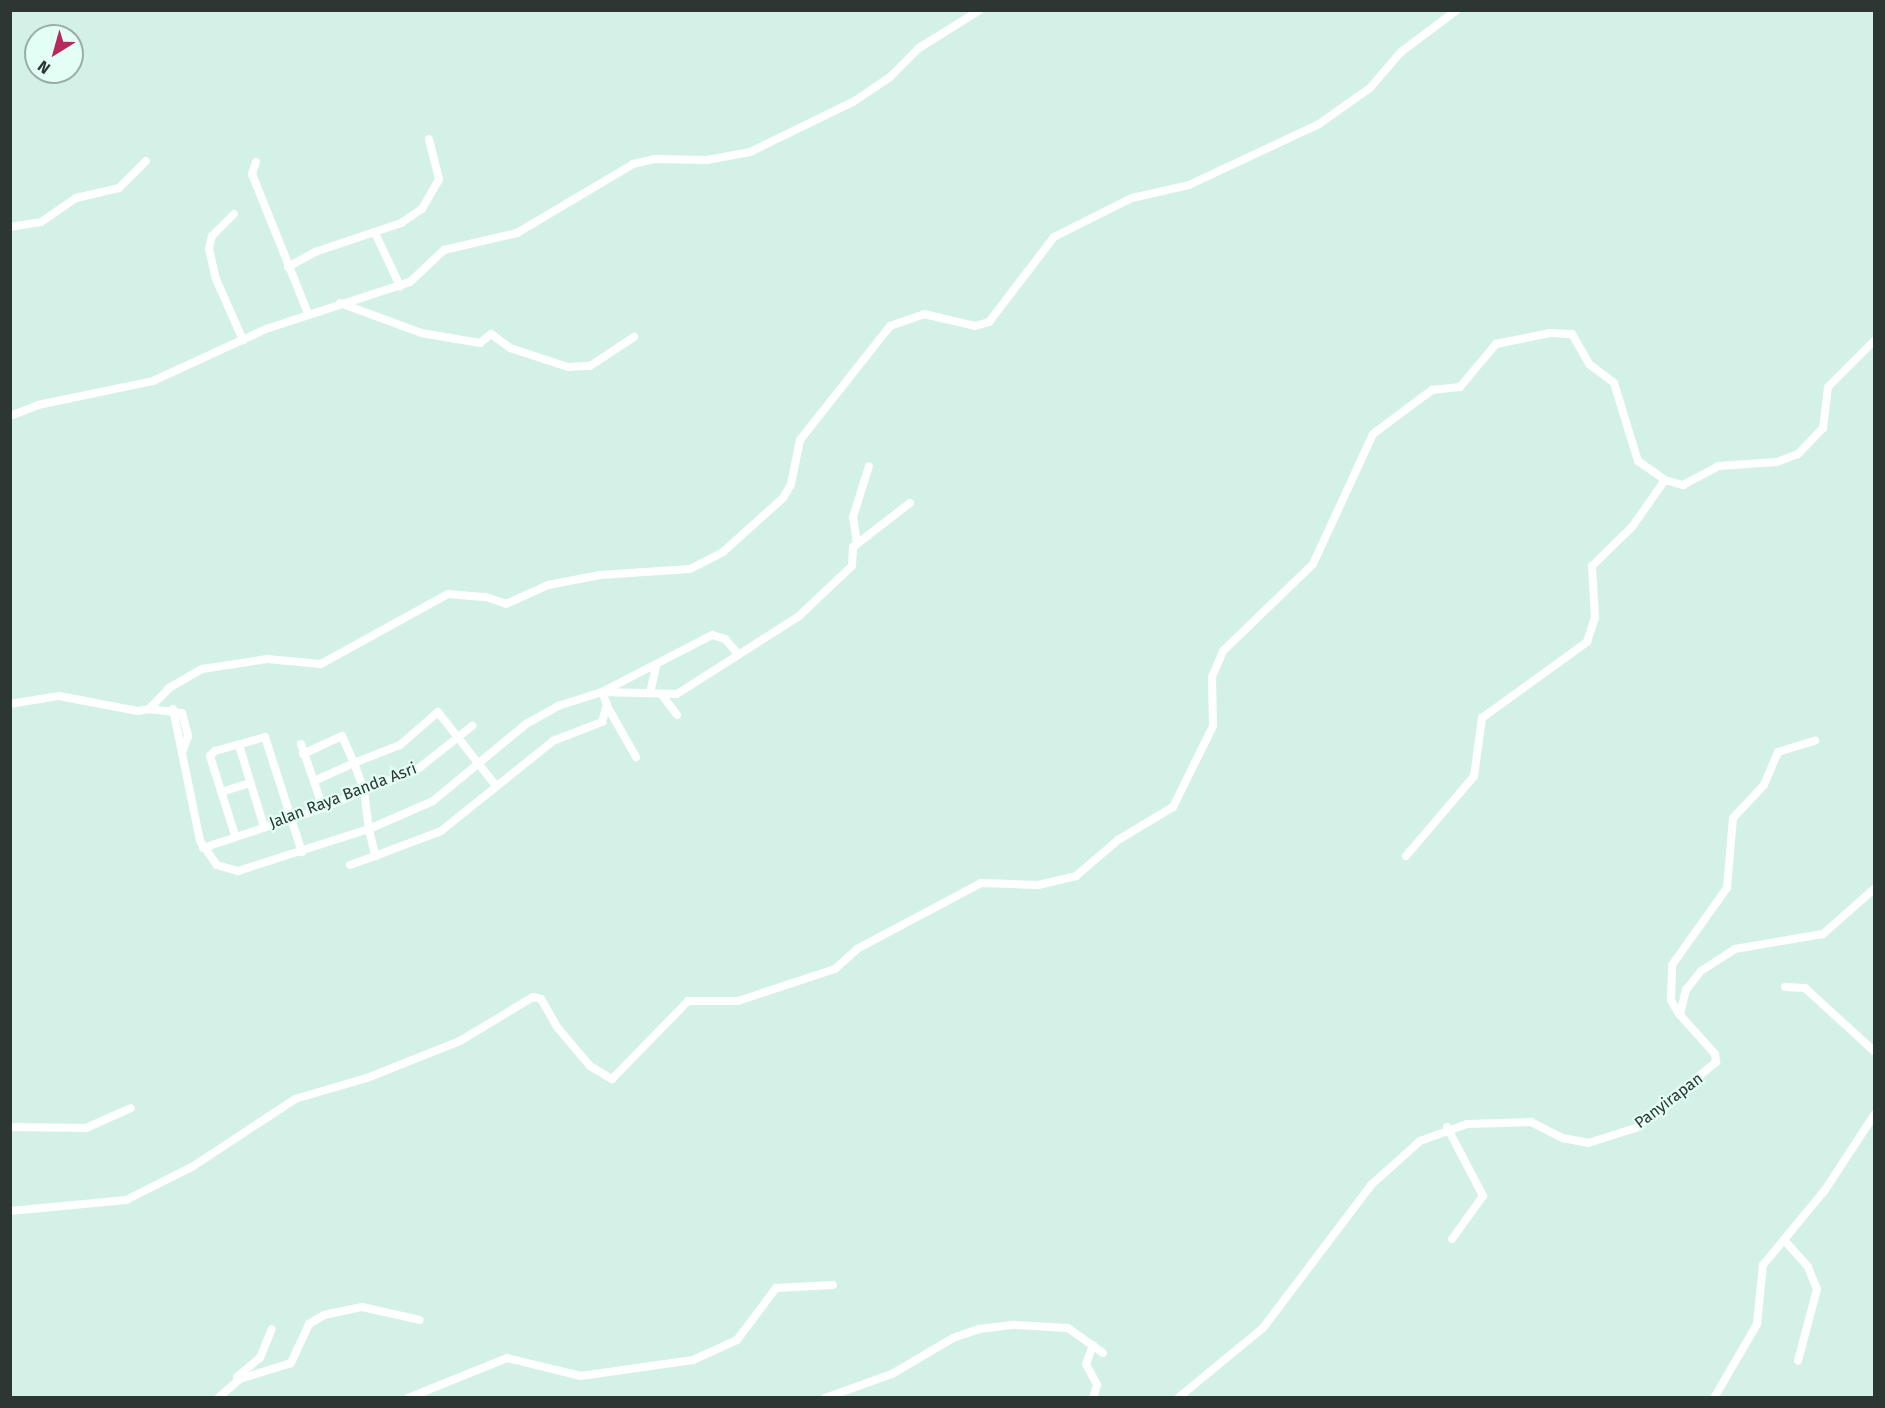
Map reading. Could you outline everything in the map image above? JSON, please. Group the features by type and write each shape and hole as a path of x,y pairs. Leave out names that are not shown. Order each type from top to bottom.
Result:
{"street":[{"path":"10,416 38,405 153,381 308,313 400,286 419,275 444,250 517,233 633,164 654,159 707,160 750,152 818,122 888,79 919,48 980,10"},
{"path":"149,709 169,688 202,669 267,659 321,664 448,594 486,597 506,604 549,585 600,575 690,569 723,552 783,498 800,440 890,326 924,314 975,326 989,322 1054,237 1132,198 1199,181 1319,124 1364,93 1401,52 1457,10"},
{"path":"288,267 315,252 375,233 422,210 439,179 429,139"},
{"path":"10,227 41,222 76,198 119,188 146,161"},
{"path":"256,162 252,174 308,313"},
{"path":"234,214 212,236 209,249 216,279 243,340"},
{"path":"375,233 400,286"},
{"path":"340,303 421,333 480,343 491,334 510,348 568,367 590,366 634,338"},
{"path":"10,1211 126,1200 192,1167 295,1099 367,1078 460,1041 532,997 541,999 557,1027 590,1066 612,1079 688,1001 738,1001 835,969 857,949 981,883 1038,885 1076,876 1118,840 1173,807 1213,726 1211,684 1223,651 1313,564 1373,434 1432,390 1460,387 1496,344 1550,333 1572,334 1589,364 1614,383 1638,460 1665,480 1683,485 1718,466 1777,462 1798,454 1823,428 1828,387 1875,341"},
{"path":"857,544 856,501 869,466"},
{"path":"1406,856 1474,776 1482,718 1587,642 1595,618 1592,566 1632,526 1665,480"},
{"path":"602,692 677,694 739,655 823,595 852,566 851,550 910,503"},
{"path":"10,704 58,696 114,709 173,709 203,849 217,865 238,871 369,829 433,801 478,762 540,714 602,692 656,667 712,634 725,639 739,655"},
{"path":"650,693 656,667"},
{"path":"602,692 636,757"},
{"path":"662,695 677,716"},
{"path":"350,865 441,831 553,741 602,722 607,705"},
{"path":"314,781 400,745 438,712 496,786"},
{"name":"Jalan Raya Banda Asri","path":"203,849 235,835 323,808 419,768 460,739 472,726"},
{"path":"303,754 342,736 364,790 375,856"},
{"path":"235,835 211,754 260,737 268,740 302,852"},
{"path":"1680,1015 1671,1000 1672,965 1727,888 1732,818 1764,785 1778,753 1815,741"},
{"path":"301,744 323,808"},
{"path":"239,745 264,827"},
{"path":"221,792 251,783"},
{"path":"1680,1015 1690,983 1724,954 1745,946 1823,934 1875,889"},
{"path":"1785,987 1806,988 1875,1051"},
{"name":"Panyirapan","path":"1178,1398 1263,1328 1381,1174 1420,1140 1447,1127 1525,1121 1588,1143 1636,1128 1716,1062 1715,1054 1680,1015"},
{"path":"10,1127 86,1128 131,1108"},
{"path":"1714,1398 1755,1329 1760,1275 1784,1240 1835,1177 1875,1115"},
{"path":"1447,1127 1483,1196 1452,1239"},
{"path":"1784,1240 1801,1256 1817,1289 1798,1361"},
{"path":"408,1398 507,1358 581,1376 693,1360 744,1335 776,1288 833,1285"},
{"path":"230,1384 291,1364 309,1324 328,1313 362,1307 420,1320"},
{"path":"825,1398 891,1374 953,1338 979,1329 1061,1327 1103,1353"},
{"path":"218,1398 230,1384 260,1358 272,1329"},
{"path":"1093,1345 1086,1364 1097,1385 1093,1398"}]}
